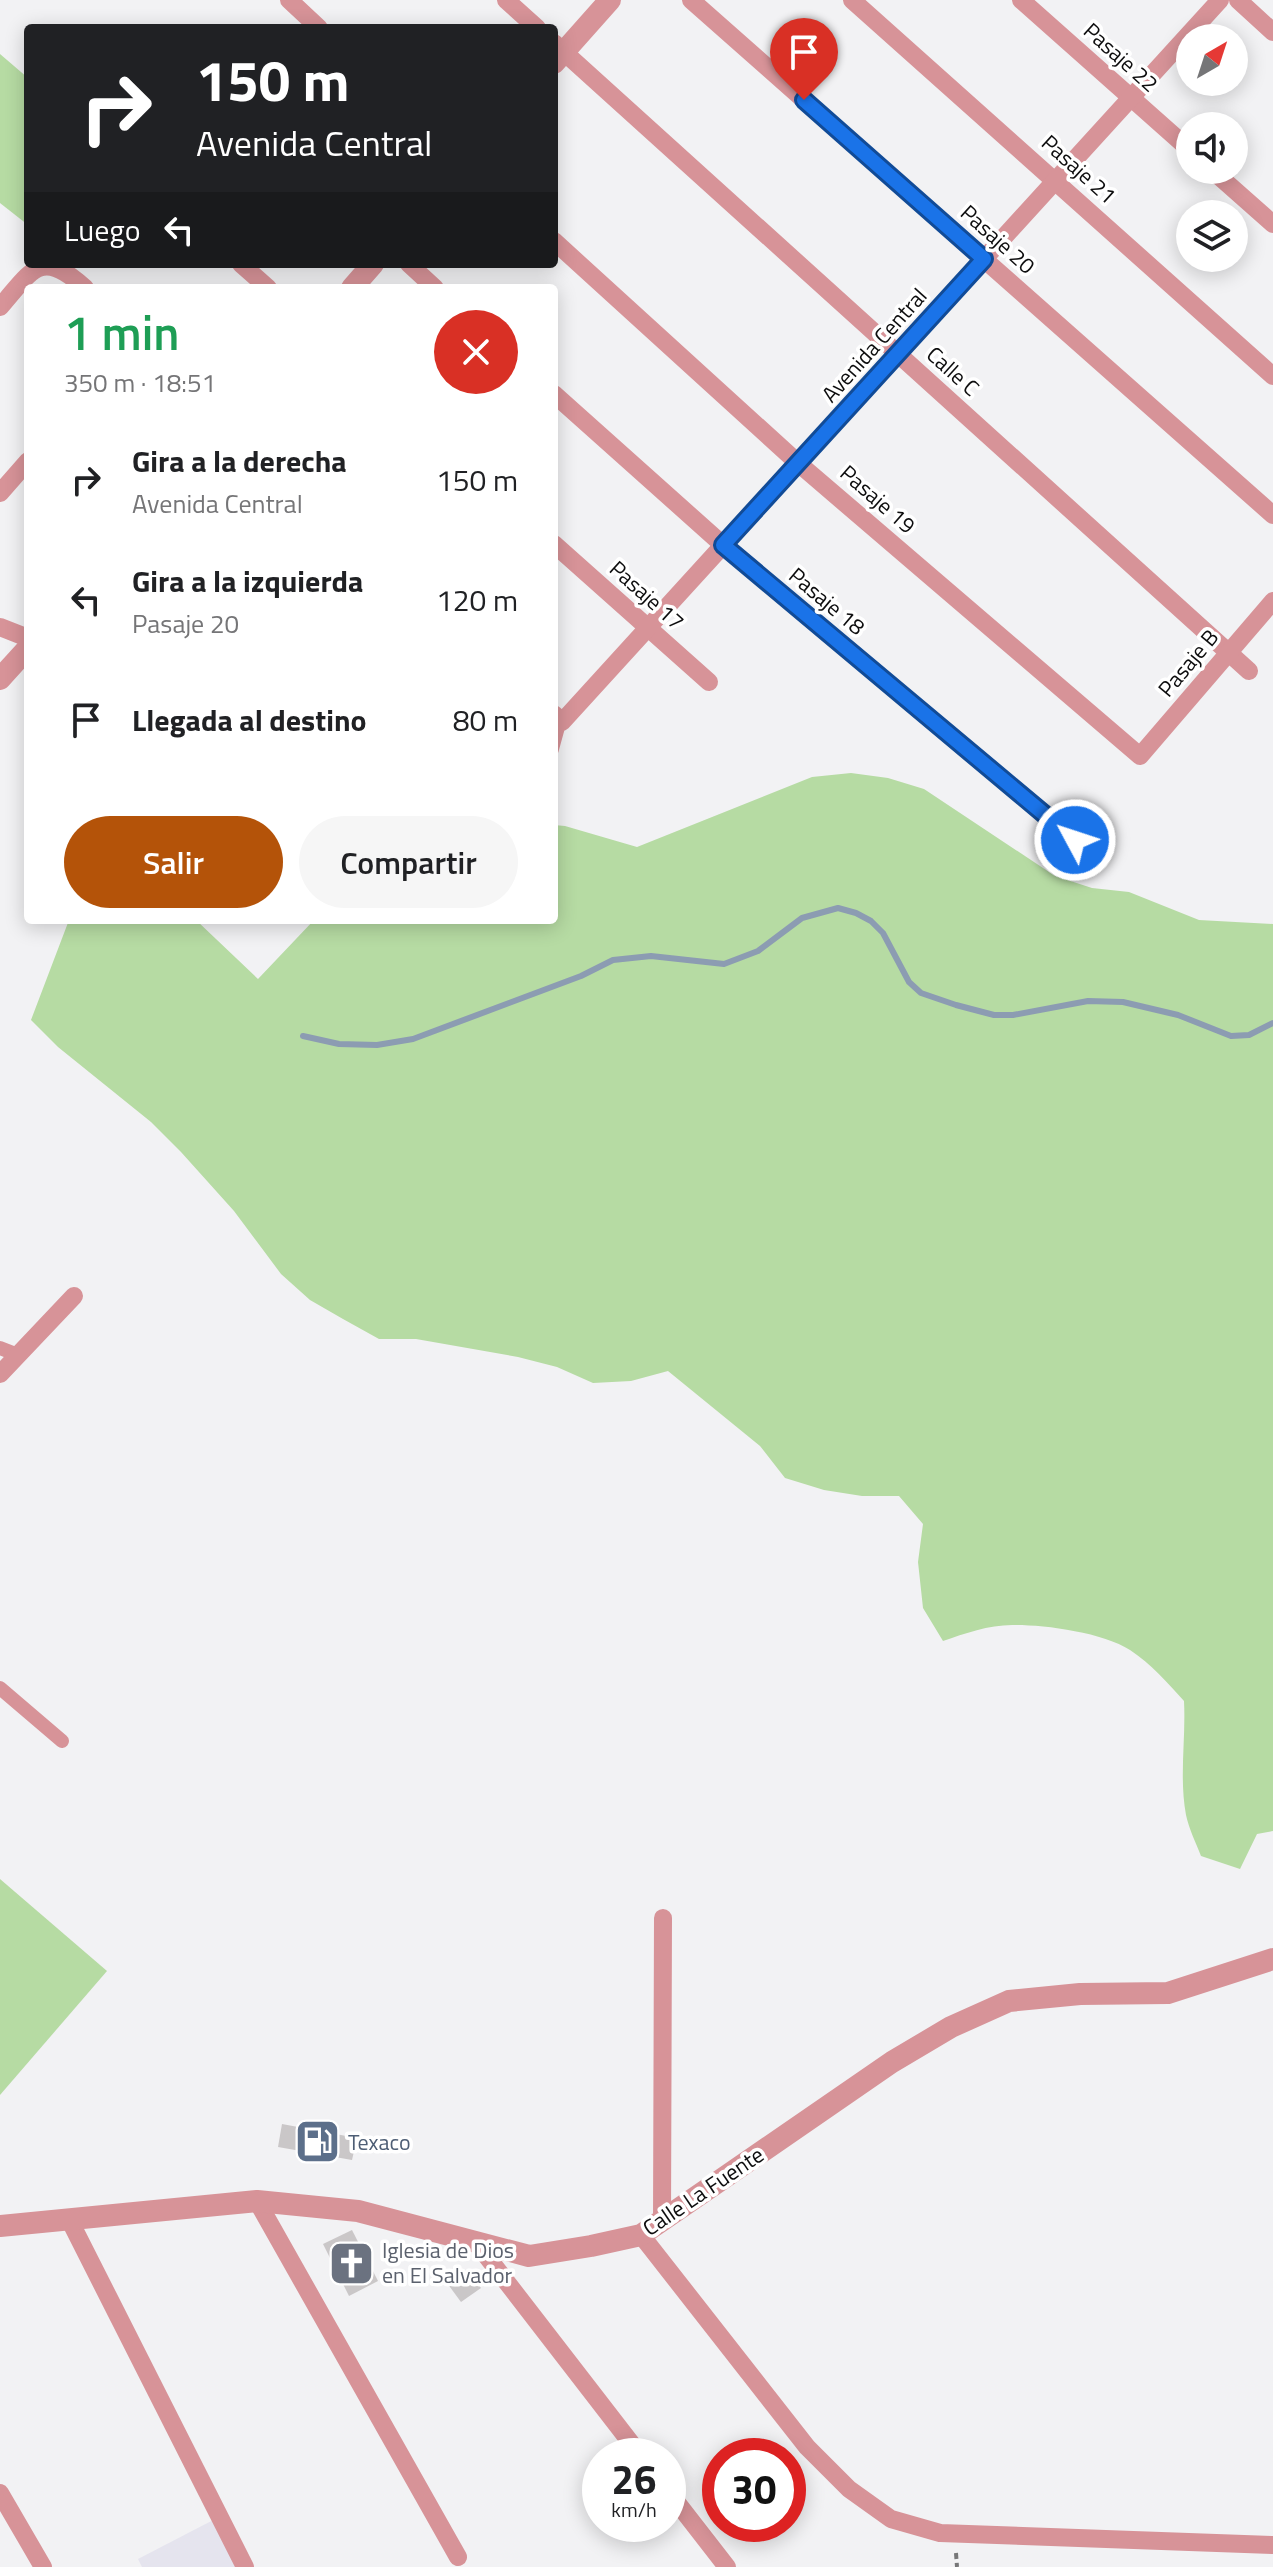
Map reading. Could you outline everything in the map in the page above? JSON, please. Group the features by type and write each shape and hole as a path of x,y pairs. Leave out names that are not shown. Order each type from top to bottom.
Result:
{"street":[{"path":"289,0 315,24"},
{"path":"506,0 533,24"},
{"path":"558,52 610,0"},
{"name":"Pasaje 20","path":"691,0 1273,515"},
{"name":"Pasaje 21","path":"852,0 1273,376"},
{"name":"Pasaje 22","path":"1021,0 1176,138"},
{"name":"Avenida Central","path":"558,718 648,628 1220,0"},
{"path":"1238,0 1273,32"},
{"name":"Calle C","path":"558,54 898,354 1249,671"},
{"path":"1228,184 1273,224"},
{"name":"Pasaje 19","path":"558,245 798,463 1140,756"},
{"path":"0,307 29,274 42,268"},
{"path":"61,268 80,284"},
{"path":"246,268 264,284"},
{"path":"356,284 370,268"},
{"path":"413,268 431,284"},
{"name":"Pasaje 18","path":"558,398 723,545 1075,840"},
{"path":"0,493 24,466"},
{"name":"Pasaje 17","path":"558,548 709,682"},
{"name":"Pasaje B","path":"1140,756 1273,601"},
{"path":"0,627 24,636"},
{"path":"0,679 24,652"},
{"path":"0,1374 74,1296"},
{"path":"0,1348 18,1355"},
{"path":"0,1688 62,1741"},
{"path":"662,2220 663,1918"},
{"name":"Calle La Fuente","path":"0,2226 257,2201 358,2211 529,2256 641,2235 892,2062 951,2027 1009,2001 1080,1994 1168,1993 1273,1959"},
{"path":"257,2201 458,2557"},
{"path":"69,2219 245,2567"},
{"path":"641,2235 807,2447 849,2489 891,2519 940,2533 1273,2545"},
{"path":"475,2241 627,2438"},
{"path":"0,2493 43,2567"},
{"path":"686,2514 727,2567"}],"shaded area":[{"path":"219,2517 245,2567 142,2567 138,2559"}],"green space":[{"path":"0,54 24,75 24,222 0,203"},
{"path":"851,773 888,778 924,789 1055,876 1092,888 1129,892 1199,920 1273,924 1273,1831 1257,1834 1240,1869 1201,1856 1184,1801 1184,1701 1130,1650 1091,1635 1029,1625 988,1628 943,1641 923,1608 918,1562 923,1524 899,1496 862,1496 824,1490 785,1478 760,1446 668,1371 631,1381 593,1383 557,1367 518,1357 416,1339 379,1339 343,1319 310,1300 281,1274 234,1211 181,1152 151,1122 58,1047 31,1020 67,924 200,924 258,979 310,924 558,924 558,825 637,847 812,777"},
{"path":"0,1879 107,1971 0,2095"}],"building":[{"name":"Texaco","path":"282,2124 357,2138 352,2160 278,2147"},
{"name":"Iglesia de Dios en El Salvador","path":"352,2230 378,2281 349,2296 323,2244"},
{"path":"467,2269 481,2288 461,2302 447,2283"}],"waterway":[{"path":"303,1036 339,1044 377,1045 413,1039 581,976 613,960 651,956 724,964 758,951 802,918 838,908 871,921 883,933 909,982 921,993 956,1005 994,1015 1013,1015 1088,1001 1123,1002 1178,1015 1231,1036 1249,1035 1273,1023"}],"place":[{"name":"Texaco","path":"317,2142"},
{"name":"Iglesia de Dios en El Salvador","path":"351,2263"}],"route":[{"path":"804,100 984,259 723,545 1075,840"}]}
